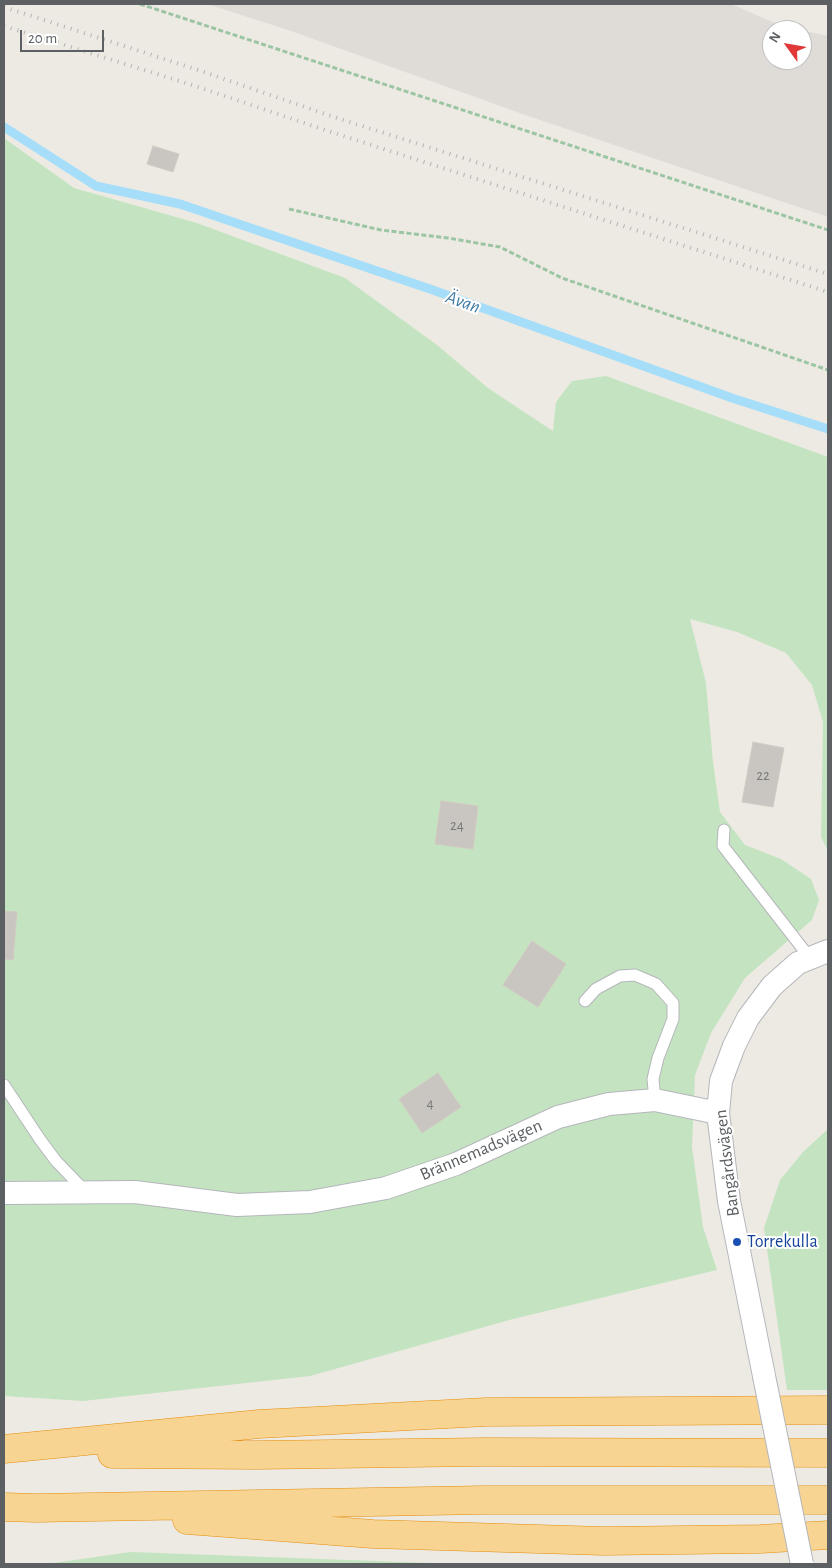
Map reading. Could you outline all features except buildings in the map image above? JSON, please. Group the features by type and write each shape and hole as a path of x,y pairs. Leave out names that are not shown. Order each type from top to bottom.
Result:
{"highway":[{"path":"4,1450 259,1424 486,1412 828,1410"},
{"path":"4,1454 828,1453"},
{"path":"36,1508 455,1500 828,1500"},
{"path":"4,1507 383,1535 604,1541 760,1539 828,1535"}],"street":[{"name":"Bangårdsvägen","path":"802,1564 729,1201 718,1113 722,1081 734,1046 748,1018 772,986 798,963 819,954"},
{"name":"Brännemadsvägen","path":"4,1193 135,1192 238,1205 310,1202 386,1188 456,1164 558,1118 609,1104 656,1100 718,1113"}],"lane":[{"path":"724,830 723,846 819,954"},
{"path":"585,1001 596,989 620,976 635,975 656,984 673,1003 674,1018 658,1058 653,1079 656,1100"},
{"path":"4,1085 38,1138 56,1161 86,1192"}],"path":[{"path":"140,4 828,230"},
{"path":"289,208 380,230 448,238 500,247 562,278 828,370"}],"shaded area":[{"path":"207,4 731,4 768,20 762,20 762,70 812,70 812,32 828,36 828,217 528,116 291,31"}],"green space":[{"path":"4,138 74,188 197,223 345,278 437,345 488,388 553,431 556,402 572,381 606,376 828,457 828,851 821,837 823,722 812,685 786,653 737,632 690,619 706,683 713,762 720,812 745,845 781,859 811,879 819,900 812,920 745,978 711,1033 695,1075 692,1147 703,1227 717,1270 513,1319 310,1376 83,1401 4,1396"},
{"path":"828,1129 828,1390 787,1390 764,1228 780,1180 803,1152"},
{"path":"131,1552 458,1564 46,1564"}],"waterway":[{"name":"Ävan","path":"4,127 96,186 180,204 430,289 732,398 828,429"}],"railway":[{"path":"4,7 198,70 337,118 828,274"},
{"path":"4,26 192,85 331,132 828,292"}],"place":[{"name":"Torrekulla","path":"737,1242"}]}
